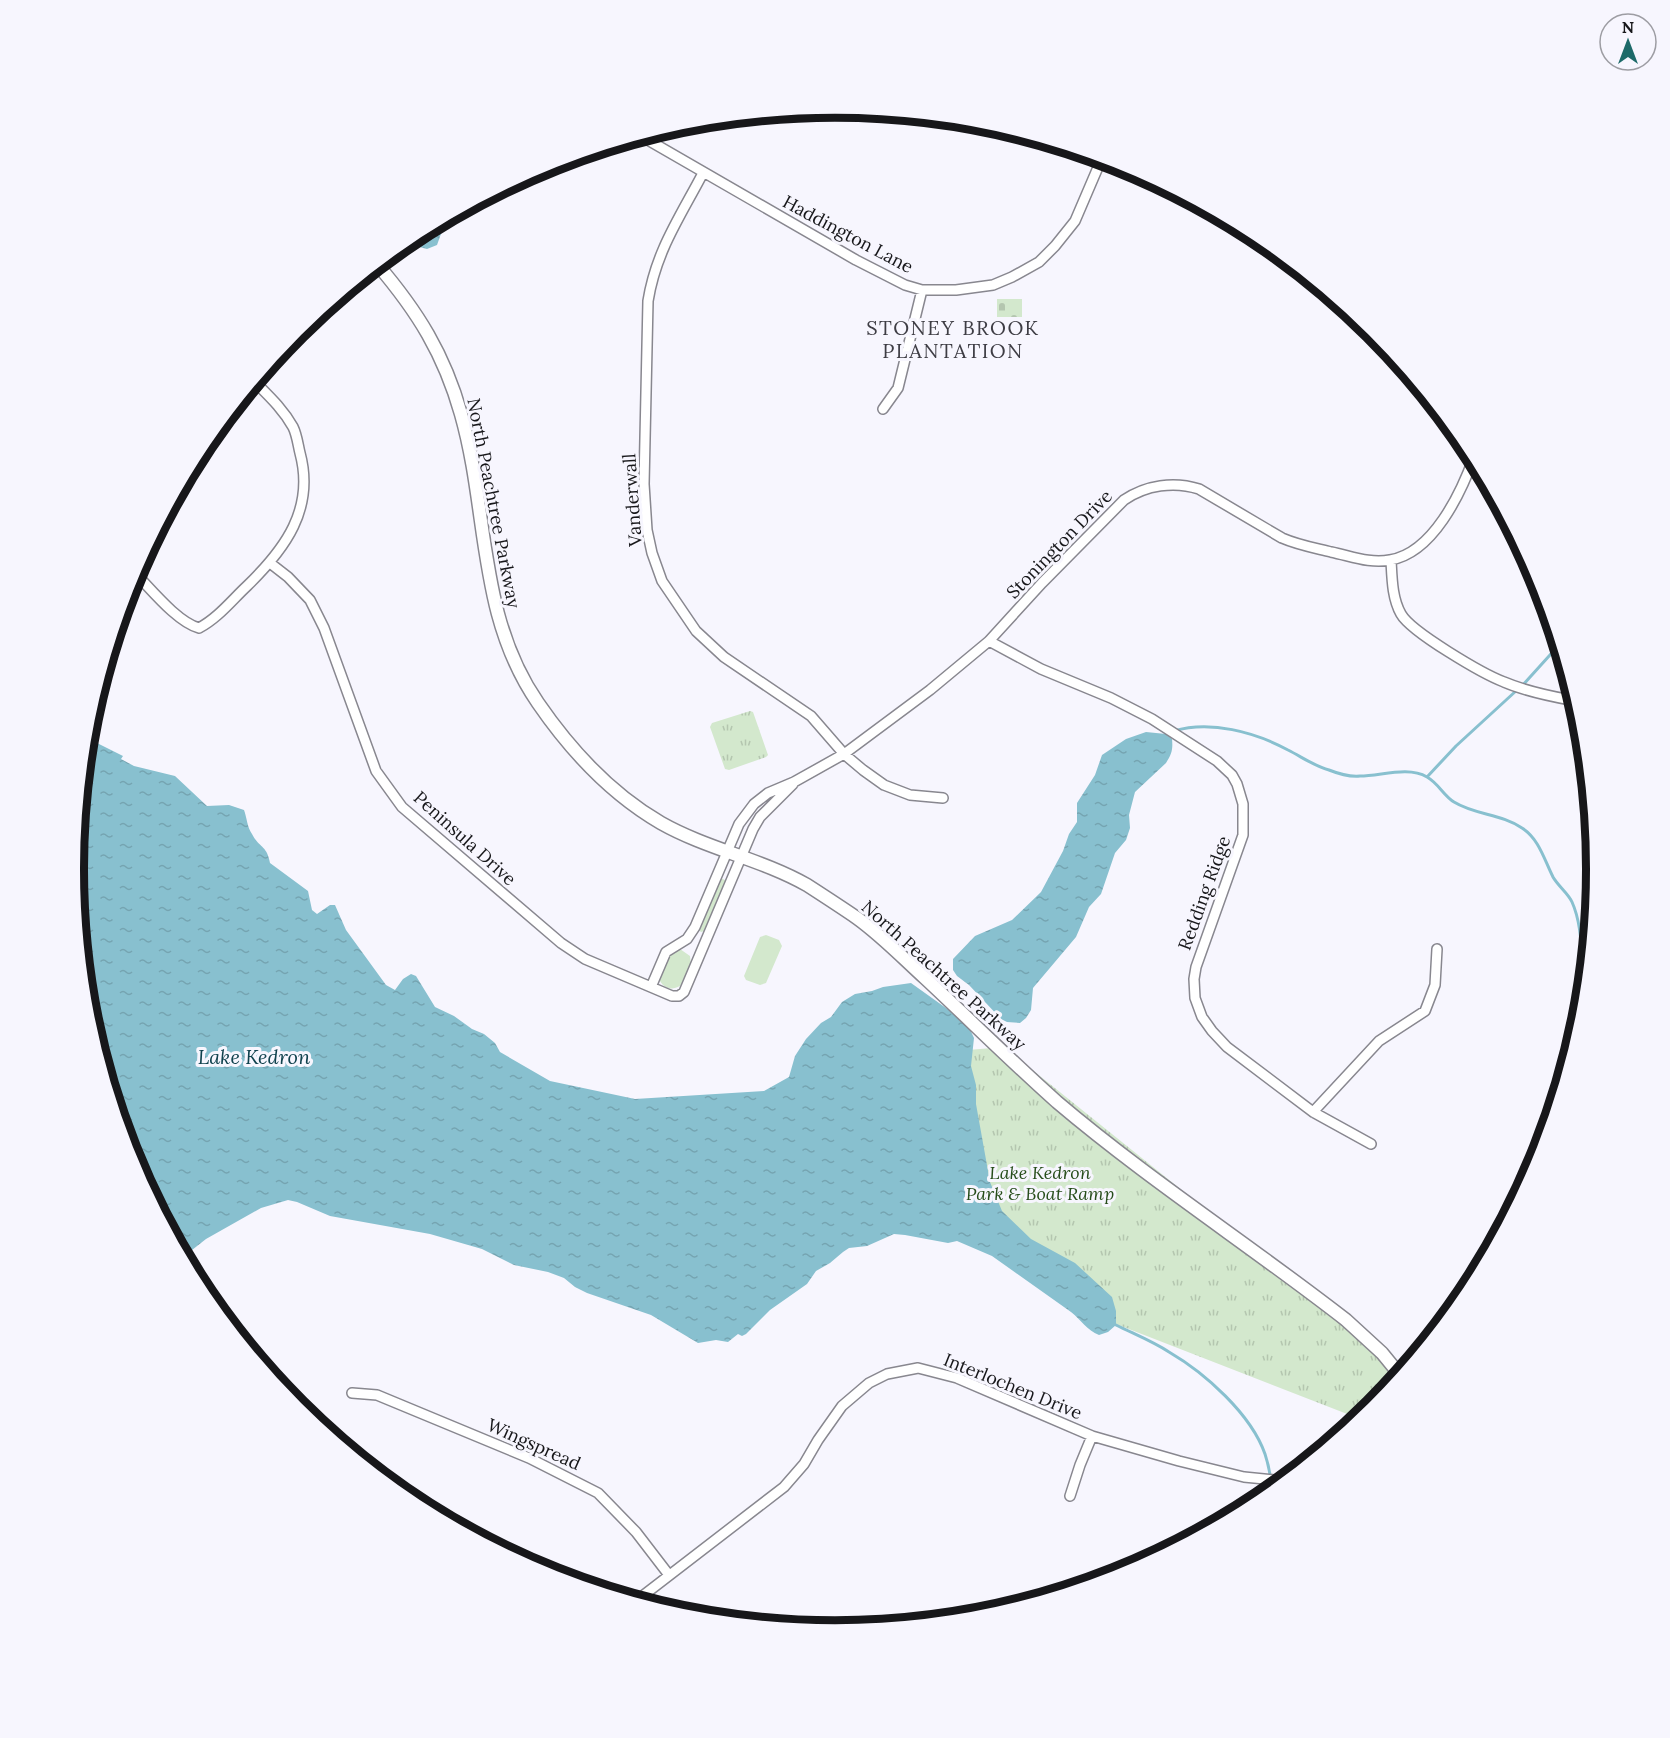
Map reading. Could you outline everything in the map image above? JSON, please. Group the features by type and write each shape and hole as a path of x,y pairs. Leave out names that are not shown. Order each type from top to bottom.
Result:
{"street":[{"name":"Haddington Lane","path":"650,142 856,260 905,285 922,290 956,290 993,285 1012,278 1039,262 1075,221 1098,166"},
{"name":"Vanderwall","path":"703,173 664,243 652,275 648,301 644,484 647,530 652,553 662,580 696,631 724,657 812,716 844,754 884,785 910,795 943,798"},
{"name":"North Peachtree Parkway","path":"382,270 418,317 446,369 462,417 496,610 516,663 536,700 594,772 614,790 664,824 807,885 861,921 1102,1140 1330,1307 1382,1353 1395,1369"},
{"path":"884,409 898,388 922,290"},
{"path":"142,580 182,620 200,628 214,618 270,563 293,530 304,495 304,466 294,429 279,406 260,387"},
{"name":"Stonington Drive","path":"726,852 739,824 754,804 768,792 794,782 844,754 930,690 989,641 1042,583 1124,500 1139,491 1159,486 1187,485 1199,489 1294,543 1359,560 1391,560 1405,555 1427,540 1443,520 1470,470"},
{"path":"1391,560 1395,598 1402,617 1430,640 1483,672 1527,690 1566,699"},
{"name":"Peninsula Drive","path":"270,563 288,577 310,600 324,628 376,771 402,807 561,943 585,959 672,996 679,996 684,992 743,858"},
{"name":"Redding Ridge","path":"989,641 1041,669 1111,698 1169,730 1217,761 1237,784 1243,804 1243,835 1194,979 1195,998 1202,1017 1227,1047 1313,1112 1371,1144"},
{"name":"Stonington Drive","path":"743,858 760,817 785,794 794,782"},
{"path":"651,987 666,952 687,939 695,927 726,852"},
{"path":"689,936 705,943"},
{"path":"1313,1112 1379,1041 1425,1011 1435,985 1437,949"},
{"name":"Interlochen Drive","path":"643,1595 784,1488 804,1464 842,1406 869,1383 887,1374 918,1368 957,1378 1092,1436 1179,1461 1271,1480"},
{"name":"Wingspread","path":"352,1393 377,1395 388,1399 529,1458 598,1493 636,1532 669,1575"},
{"path":"1070,1496 1092,1436"}],"green space":[{"path":"997,299 1022,299 1022,317 997,317"},
{"path":"753,712 768,755 729,770 725,769 710,727 712,723"},
{"path":"720,878 726,883 705,931 701,932 698,929"},
{"path":"766,935 779,940 782,946 766,983 760,985 746,980 744,976 760,937"},
{"path":"680,949 690,956 691,965 680,986 668,988 659,979 666,956"},
{"name":"Lake Kedron Park & Boat Ramp","path":"1004,1047 1399,1365 1350,1415 1098,1317 978,1243 956,1051"}],"water":[{"path":"442,230 437,245 427,249 416,246"},
{"path":"1146,732 1166,734 1172,739 1170,757 1135,792 1126,840 1115,853 1101,894 1089,907 1076,937 1033,988 1031,1010 1026,1018 1020,1023 1007,1022 1001,1019 969,985 957,976 953,970 953,959 975,936 1012,920 1041,892 1077,822 1077,803 1095,775 1102,755 1126,739"},
{"name":"Lake Kedron","path":"95,741 123,756 121,759 134,766 175,776 207,806 229,805 244,810 250,831 267,853 270,863 308,891 312,910 317,914 330,905 335,905 346,930 386,985 395,990 403,979 411,974 416,976 435,1007 484,1034 495,1043 500,1052 550,1081 635,1099 764,1091 789,1077 795,1056 806,1039 821,1023 831,1017 842,1002 855,994 911,983 967,1023 974,1038 971,1066 976,1085 976,1104 990,1182 1002,1211 1031,1239 1075,1263 1112,1297 1116,1311 1116,1325 1108,1332 1099,1335 1095,1333 1071,1312 992,1256 957,1241 948,1243 894,1234 867,1246 849,1248 843,1252 816,1271 807,1284 770,1310 746,1334 742,1336 738,1334 728,1342 716,1340 698,1343 651,1315 587,1293 564,1278 548,1272 514,1265 482,1249 430,1234 330,1216 288,1200 261,1208 206,1239 192,1250 192,1255 161,1201 141,1156 124,1110 98,1016 90,967 84,869 90,771"}],"waterway":[{"path":"1522,686 1553,652"},
{"path":"1427,777 1456,746 1517,690"},
{"path":"1174,731 1217,727 1247,733 1275,744 1318,766 1348,776 1403,772 1420,774 1431,780 1454,802 1471,810 1514,823 1533,838 1553,877 1572,902 1580,931 1581,952"},
{"path":"967,1006 979,996"},
{"path":"1116,1325 1156,1344 1212,1383 1249,1424 1266,1459 1271,1480"}],"district":[{"name":"STONEY BROOK PLANTATION","path":"953,338"}]}
